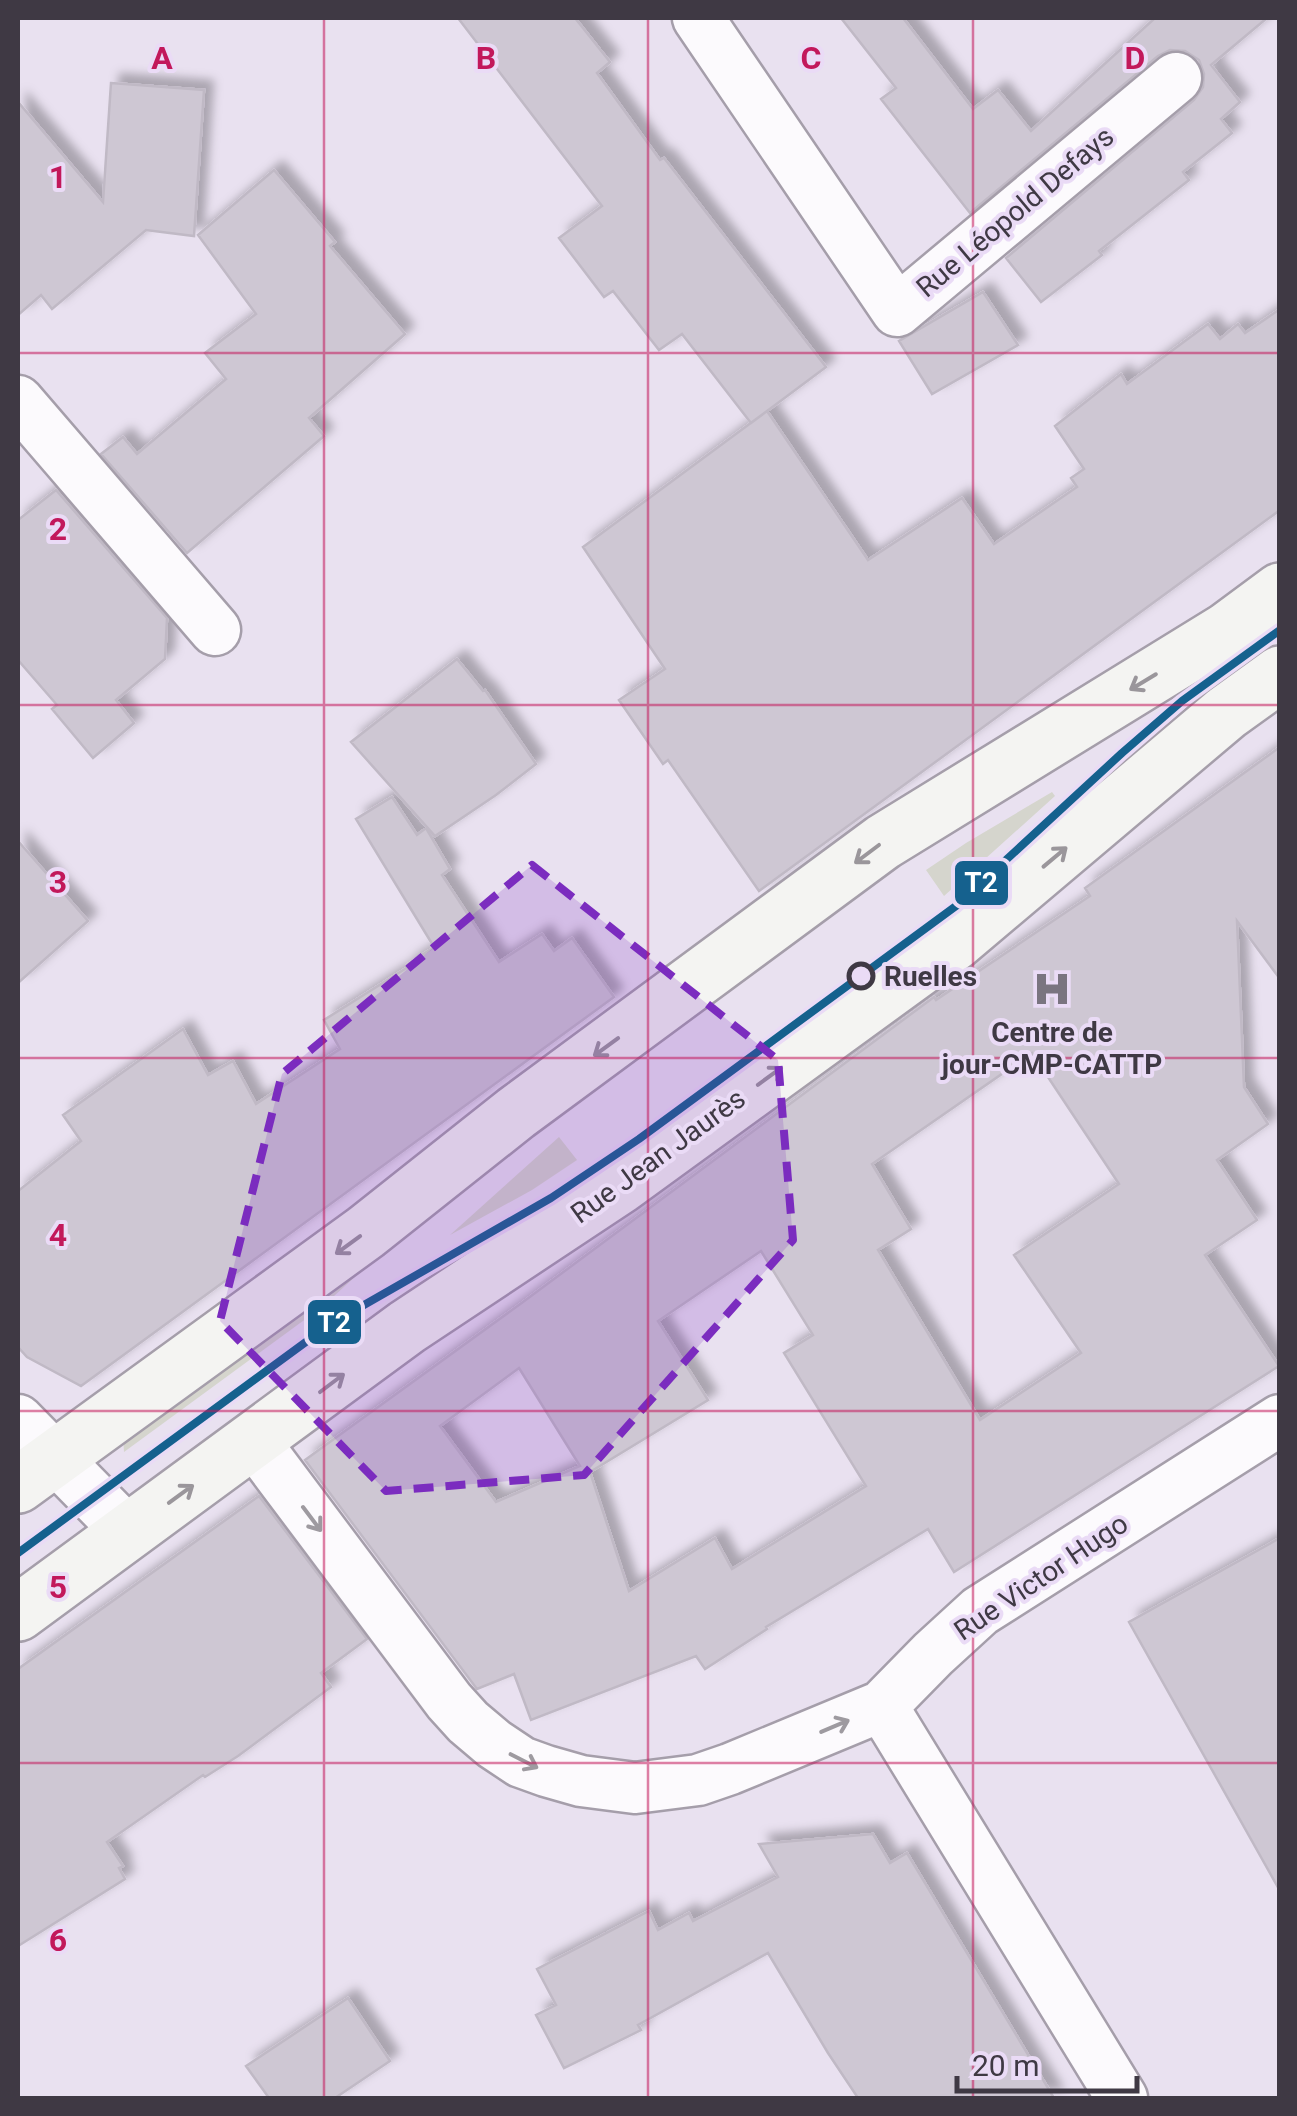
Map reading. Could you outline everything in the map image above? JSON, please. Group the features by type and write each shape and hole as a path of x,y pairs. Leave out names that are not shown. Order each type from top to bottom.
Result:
{"main road":[{"path":"30,1454 366,1232 516,1113 883,842 1226,631 1280,591"},
{"name":"Rue Jean Jaurès","path":"18,1613 407,1327 621,1185 955,942 1226,712 1280,674"}],"street":[{"name":"Rue Léopold Defays","path":"698,18 896,311 1176,78"},
{"path":"18,401 215,630"},
{"name":"Rue Victor Hugo","path":"254,1441 468,1722 521,1762 581,1780 635,1788 698,1780 730,1770 882,1706 980,1611 1280,1420"},
{"path":"30,1454 128,1532"},
{"path":"882,1706 1122,2098"}],"highlighted area":[{"path":"532,865 778,1060 793,1240 584,1475 386,1491 220,1321 282,1074"}],"shaded area":[{"path":"1052,792 1055,796 944,896 926,870"},
{"path":"559,1137 577,1160 450,1235"},
{"path":"429,1209 322,1307 124,1452 123,1436"}],"building":[{"path":"458,18 575,18 610,62 597,73 660,160 664,158 826,367 751,423 682,334 659,350 613,291 604,297 559,238 602,206"},
{"path":"841,18 903,18 973,109 998,90 1031,131 1155,18 1267,18 1211,65 1240,102 1221,119 1232,133 1183,172 1189,180 1041,302 1006,258 1194,100 1203,87 1199,60 1185,51 1170,50 1158,56 970,213 881,99 896,88"},
{"path":"111,83 204,90 194,236 146,230 52,309 41,295 18,315 18,102 103,202"},
{"path":"274,170 335,242 330,246 405,334 309,418 324,436 187,553 101,454 123,437 137,454 226,379 205,353 256,314 198,235"},
{"path":"983,292 1018,345 932,394 899,341"},
{"path":"1280,309 1280,510 759,891 668,760 663,764 619,700 665,669 583,547 767,411 868,560 962,498 994,544 1077,487 1071,478 1084,469 1055,426 1121,374 1127,384 1208,324 1220,339 1238,324 1245,333"},
{"path":"56,490 167,618 165,659 116,700 134,723 93,758 52,709 57,705 18,660 18,520"},
{"path":"457,659 485,690 536,764 435,836 351,742"},
{"path":"1280,747 1280,979 1237,921 1244,1087 1268,1124 1217,1160 1257,1220 1205,1255 1279,1366 954,1572 928,1529 766,1627 705,1669 696,1656 531,1720 514,1674 477,1689 305,1460 934,997 936,1000 1090,896 1085,888","holes":["1032,1053 1119,1184 1014,1255 1081,1353 980,1420 878,1250 911,1229 872,1164","761,1251 813,1335 784,1353 866,1486 732,1569 715,1538 629,1591 590,1472 708,1400 658,1321","519,1368 580,1466 496,1502 440,1426"]},
{"path":"392,797 417,835 426,828 450,869 442,875 499,962 542,934 554,951 572,938 614,997 81,1386 27,1357 18,1347 18,1191 81,1141 63,1115 183,1029 208,1075 233,1061 256,1104 340,1049 324,1020 434,947 356,819"},
{"path":"18,841 88,921 18,983"},
{"path":"259,1496 367,1639 321,1673 331,1687 238,1756 203,1775 107,1842 123,1866 119,1868 125,1879 18,1946 18,1669"},
{"path":"1280,1538 1280,1891 1129,1622"},
{"path":"873,1834 890,1863 907,1853 1054,2098 858,2098 768,1953 638,2025 641,2030 564,2068 536,2015 556,2005 537,1969 649,1911 658,1930 689,1913 693,1921 778,1877 759,1844"},
{"path":"348,1998 390,2061 335,2098 269,2098 246,2066"}],"transit line":[{"name":"T2","path":"18,1553 329,1325 551,1198 639,1139 956,906 1182,701 1280,630"}],"place":[{"name":"Ruelles","path":"861,976"},
{"name":"Centre de jour-CMP-CATTP","path":"1052,989"}]}
